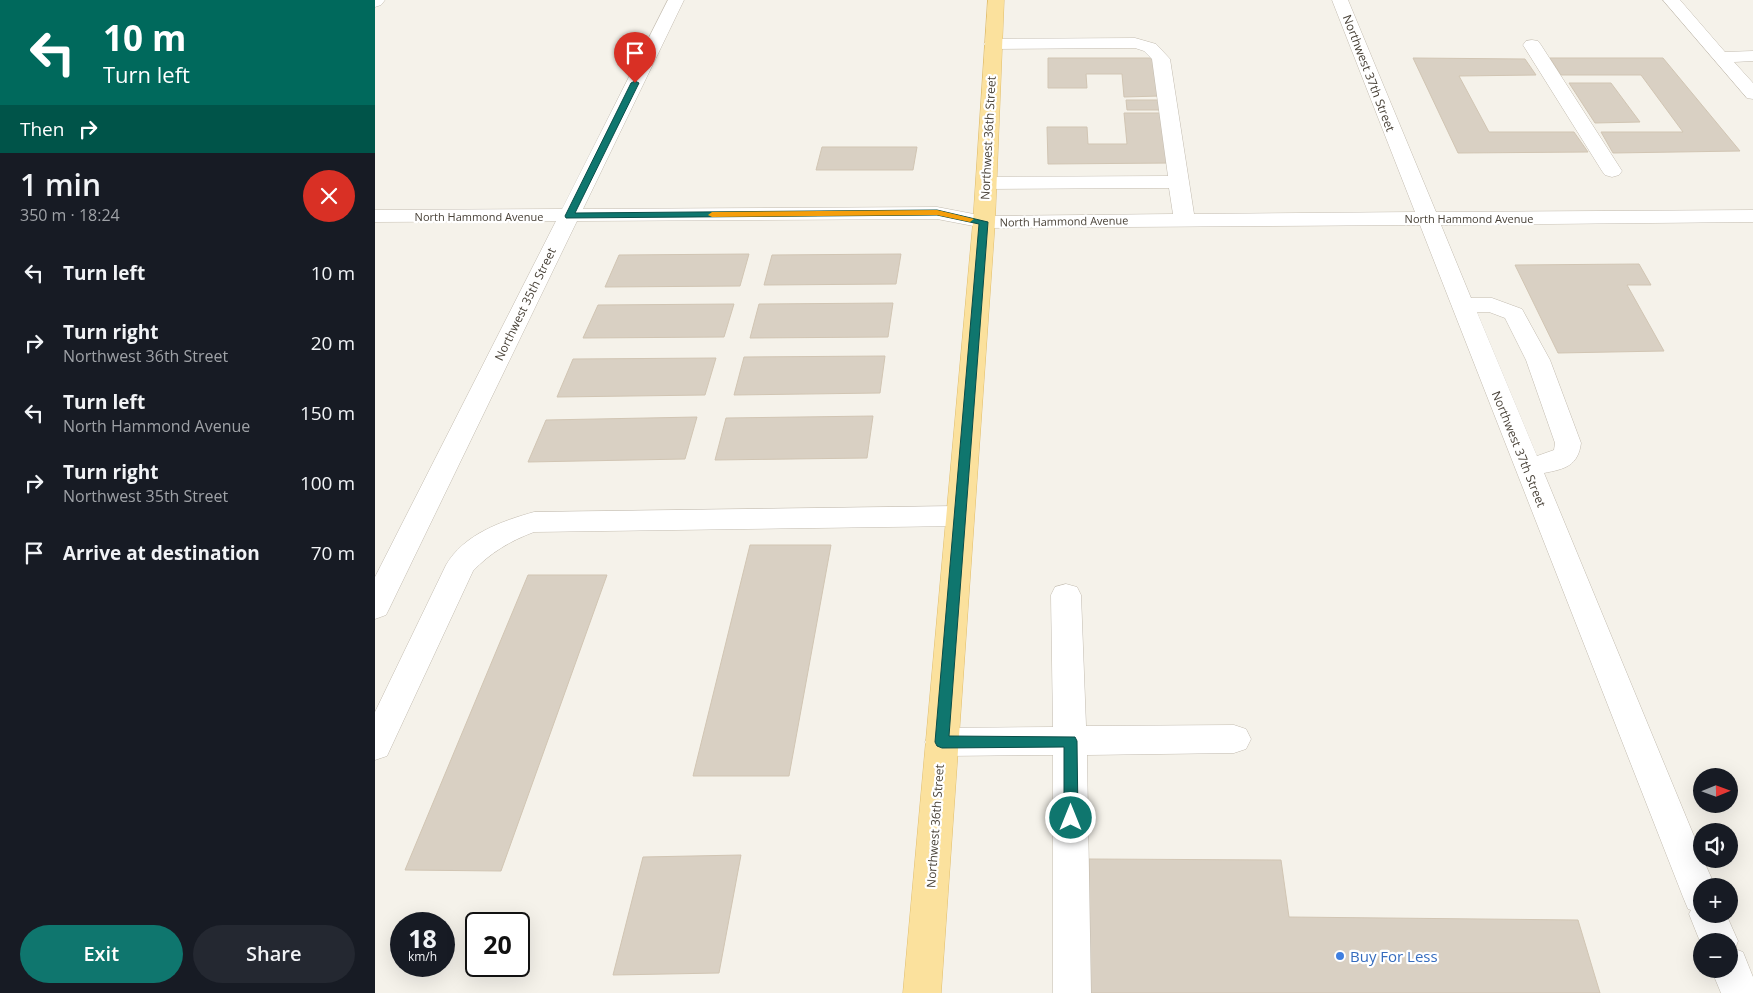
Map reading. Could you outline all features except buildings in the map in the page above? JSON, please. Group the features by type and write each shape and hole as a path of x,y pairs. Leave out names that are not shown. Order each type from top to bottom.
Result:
{"main road":[{"name":"Northwest 36th Street","path":"922,993 984,222 996,0"}],"street":[{"name":"Northwest 35th Street","path":"375,607 676,0"},
{"name":"Northwest 37th Street","path":"1340,0 1461,305 1693,878"},
{"path":"1671,0 1753,94"},
{"path":"993,44 1135,43 1145,44 1156,50 1161,59 1184,220"},
{"path":"1532,45 1612,171"},
{"path":"1721,57 1753,56"},
{"path":"986,184 1178,182"},
{"name":"North Hammond Avenue","path":"375,216 937,213 984,222 1753,216"},
{"path":"1461,305 1492,306 1514,314 1539,360 1568,443 1565,455 1553,462 1527,467"},
{"path":"375,746 461,565 477,548 495,536 513,528 544,522 959,516"},
{"path":"1066,596 1071,741 1072,993"},
{"path":"942,742 1234,739"},
{"path":"1734,978 1740,993"}],"slow traffic":[{"path":"712,215 937,213 970,219"}],"place":[{"name":"Buy For Less","path":"1340,956"}],"route":[{"path":"635,83 569,216 937,213 984,222 942,742 1071,741 1071,818"}]}
